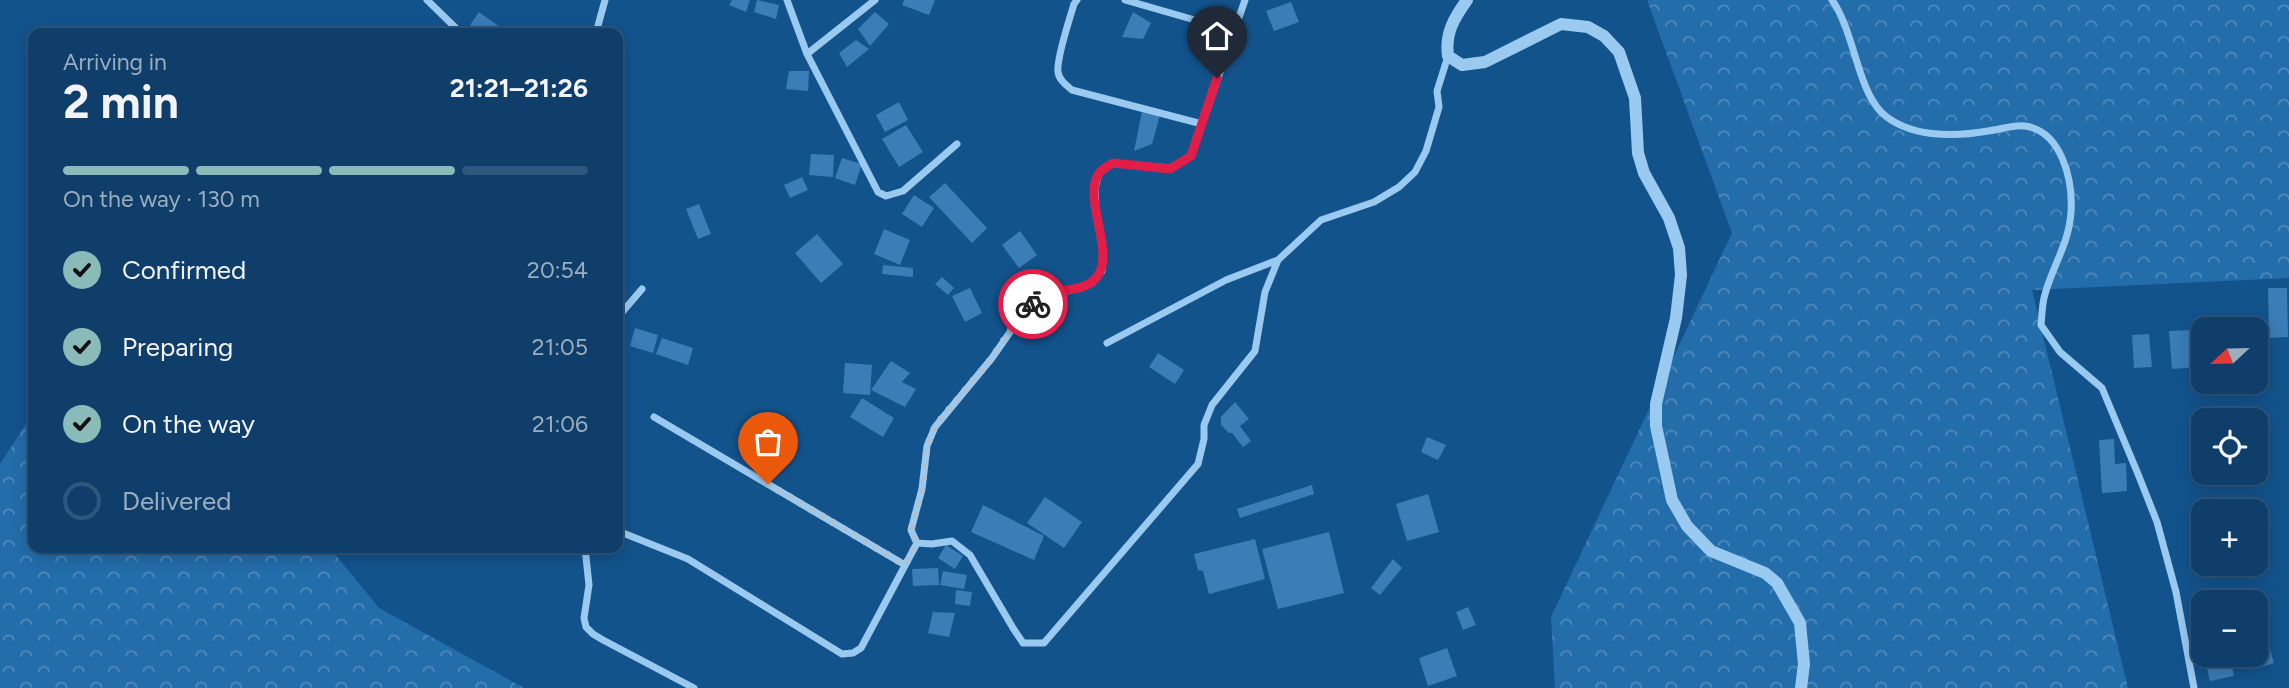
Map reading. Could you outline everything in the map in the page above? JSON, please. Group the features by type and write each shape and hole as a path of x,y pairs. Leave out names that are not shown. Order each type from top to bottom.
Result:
{"street":[{"path":"427,0 456,28"},
{"path":"597,28 605,0"},
{"path":"787,0 807,54 878,192 886,196 903,191 957,144"},
{"path":"807,54 875,0"},
{"path":"1077,0 1059,62 1058,72 1062,82 1072,90 1202,124"},
{"path":"1125,0 1233,31"},
{"path":"917,543 911,530 922,489 927,446 935,426 992,358 1026,309 1047,294 1092,283 1102,271 1103,252 1095,187 1099,173 1113,163 1170,169 1191,156 1245,0"},
{"path":"1107,343 1226,280 1278,260 1321,220 1374,202 1399,187 1415,172 1426,151 1439,107 1437,91 1448,56 1446,41 1451,26 1467,0"},
{"path":"1832,0 1848,32 1865,86 1881,111 1908,128 1926,133 1975,134 2025,125 2047,135 2060,152 2071,187 2071,214 2065,248 2044,297 2041,325 2060,352 2102,388 2157,522 2176,592 2194,688"},
{"path":"1448,56 1462,65 1485,62 1561,24 1588,27 1604,36 1619,52 1635,97 1638,153 1644,173 1669,218 1679,248 1681,275 1676,317 1656,404 1656,426 1672,500 1687,526 1711,551 1765,573 1777,583 1800,623 1804,664 1801,688"},
{"path":"917,543 952,541 970,555 1023,643 1044,643 1198,464 1204,439 1204,425 1212,405 1255,351 1265,292 1278,260"},
{"path":"623,311 642,289"},
{"path":"654,417 905,565"},
{"path":"623,533 688,559 842,654 853,653 861,648 917,543"},
{"path":"586,553 589,585 584,618 586,627 593,634 694,688"}],"green space":[{"path":"1647,0 2289,0 2289,278 2032,290 2128,688 1555,688 1551,617 1732,233"},
{"path":"28,421 28,553 334,553 379,608 524,688 0,688 0,464"}],"building":[{"path":"732,0 750,0 746,12 729,5"},
{"path":"757,0 779,5 776,19 754,12"},
{"path":"904,0 935,0 929,15 902,5"},
{"path":"1291,2 1299,22 1274,31 1266,11"},
{"path":"479,12 500,27 475,28 470,25"},
{"path":"875,12 889,24 870,46 858,29"},
{"path":"1133,12 1151,23 1143,39 1122,37"},
{"path":"856,40 869,49 847,67 839,53"},
{"path":"789,71 809,71 808,91 786,89"},
{"path":"899,102 908,120 885,132 876,115"},
{"path":"1142,111 1160,115 1152,144 1134,151"},
{"path":"906,125 923,152 899,167 882,139"},
{"path":"811,154 834,155 833,177 809,175"},
{"path":"842,158 862,164 855,185 835,178"},
{"path":"802,177 808,190 790,198 784,185"},
{"path":"945,183 987,228 972,243 929,197"},
{"path":"914,195 934,208 922,227 902,214"},
{"path":"699,204 711,234 698,239 686,209"},
{"path":"884,229 910,240 900,265 874,254"},
{"path":"1020,231 1037,255 1019,268 1002,245"},
{"path":"817,234 843,264 821,283 795,253"},
{"path":"883,265 913,268 913,277 882,274"},
{"path":"942,277 954,288 948,295 935,284"},
{"path":"970,288 982,313 965,322 952,296"},
{"path":"2268,288 2287,288 2288,337 2269,338"},
{"path":"635,328 658,335 653,353 630,346"},
{"path":"2191,330 2191,367 2172,369 2169,331"},
{"path":"2149,334 2152,367 2134,368 2132,335"},
{"path":"662,338 693,348 688,365 656,354"},
{"path":"1158,353 1184,370 1175,384 1149,367"},
{"path":"891,361 910,373 902,382 916,389 905,407 871,390"},
{"path":"845,363 872,365 870,395 843,393"},
{"path":"862,398 894,418 883,437 850,417"},
{"path":"1235,402 1249,419 1240,426 1251,441 1243,447 1232,433 1221,425 1221,417"},
{"path":"1427,437 1446,445 1438,460 1421,452"},
{"path":"2114,439 2115,464 2126,463 2127,491 2102,493 2099,440"},
{"path":"1312,485 1314,494 1240,518 1237,509"},
{"path":"1428,494 1439,532 1407,541 1396,504"},
{"path":"1045,497 1082,522 1064,548 1027,523"},
{"path":"983,505 1044,536 1034,560 971,532"},
{"path":"1329,532 1344,593 1278,609 1262,549"},
{"path":"1255,539 1265,579 1209,594 1203,571 1198,570 1194,554"},
{"path":"946,545 963,556 955,569 938,558"},
{"path":"1393,559 1402,568 1380,595 1371,588"},
{"path":"938,568 939,585 913,586 912,569"},
{"path":"943,571 967,575 964,589 940,585"},
{"path":"956,590 972,592 970,606 955,604"},
{"path":"1468,607 1476,625 1463,630 1456,612"},
{"path":"933,612 955,613 949,637 928,633"},
{"path":"2268,643 2274,663 2268,665"},
{"path":"1447,648 1457,676 1428,686 1419,658"},
{"path":"2207,667 2232,667 2234,676 2210,681"}],"way so far":[{"path":"768,484 905,565 917,543 911,530 922,489 927,446 935,426 992,358 1026,309 1033,304"}],"route":[{"path":"1033,304 1047,294 1092,283 1102,271 1103,252 1095,187 1099,173 1113,163 1170,169 1191,156 1217,78"}]}
